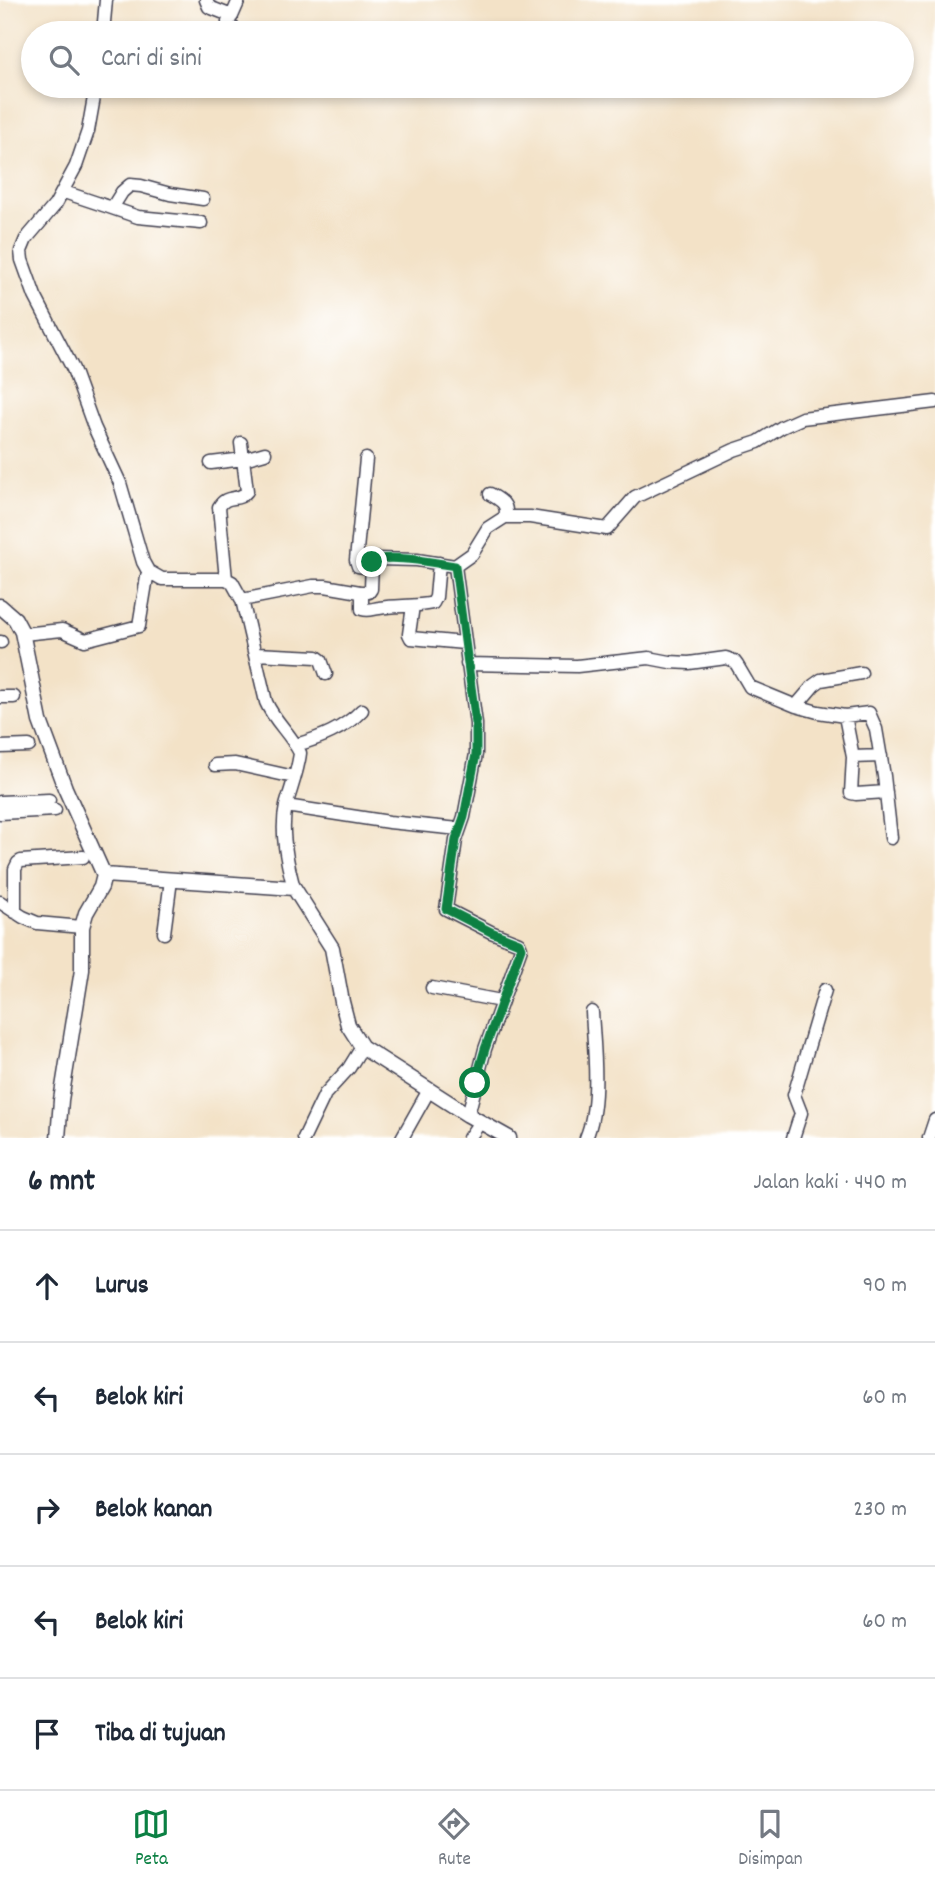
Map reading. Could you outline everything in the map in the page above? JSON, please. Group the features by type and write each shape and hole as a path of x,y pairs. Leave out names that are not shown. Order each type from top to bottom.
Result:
{"street":[{"path":"104,21 106,0"},
{"path":"206,0 209,6 232,16"},
{"path":"229,21 239,0"},
{"path":"23,634 56,630 66,631 80,639 90,639 140,625 148,571 120,483 94,427 78,380 35,296 22,260 21,251 26,239 64,192 82,152 94,98"},
{"path":"113,208 122,192 130,185 202,199"},
{"path":"64,192 138,217 201,223"},
{"path":"242,600 313,586 369,592 373,560 380,558 455,566 472,554 488,528 505,517 530,517 607,529 635,497 734,450 758,442 802,418 935,402"},
{"path":"226,579 219,507 222,501 239,498 247,491 241,443"},
{"path":"211,463 265,453"},
{"path":"366,459 356,560 358,566 371,568"},
{"path":"490,494 504,503 507,509 505,517"},
{"path":"362,593 362,609 368,611 433,603 439,563"},
{"path":"455,566 476,724 476,754 469,797 459,829 446,909 521,946 485,1049 469,1138"},
{"path":"148,571 162,579 226,579 232,582 242,600 266,702 271,714 300,753 286,806 284,825 294,888 332,948 348,1025 362,1047 509,1138"},
{"path":"0,606 15,619 23,634 40,721 65,788 104,875 82,927 82,970 61,1100 58,1138"},
{"path":"413,606 409,635 411,638 464,643"},
{"path":"256,654 317,657 321,660 326,674"},
{"path":"467,664 577,666 649,657 689,663 726,658 737,666 750,687 796,706 845,716 866,712 871,714 881,756 891,838"},
{"path":"796,706 821,680 861,673"},
{"path":"296,745 342,726 362,710"},
{"path":"845,716 853,757 850,793 886,792"},
{"path":"0,747 29,746"},
{"path":"853,757 881,756"},
{"path":"215,765 235,764 295,777"},
{"path":"0,802 52,805 0,813"},
{"path":"286,806 389,822 459,829"},
{"path":"15,912 15,869 18,863 83,857"},
{"path":"104,875 294,888"},
{"path":"164,933 171,880"},
{"path":"0,902 37,923 82,927"},
{"path":"432,988 501,1001"},
{"path":"793,1138 801,1113 794,1095 825,990"},
{"path":"586,1138 591,1122 595,1069 592,1012"},
{"path":"304,1138 325,1094 349,1068 362,1047"},
{"path":"402,1138 429,1090"},
{"path":"929,1138 935,1120"}],"route":[{"path":"372,562 380,558 455,566 476,724 476,754 464,817 456,840 446,909 521,946 475,1083"}]}
